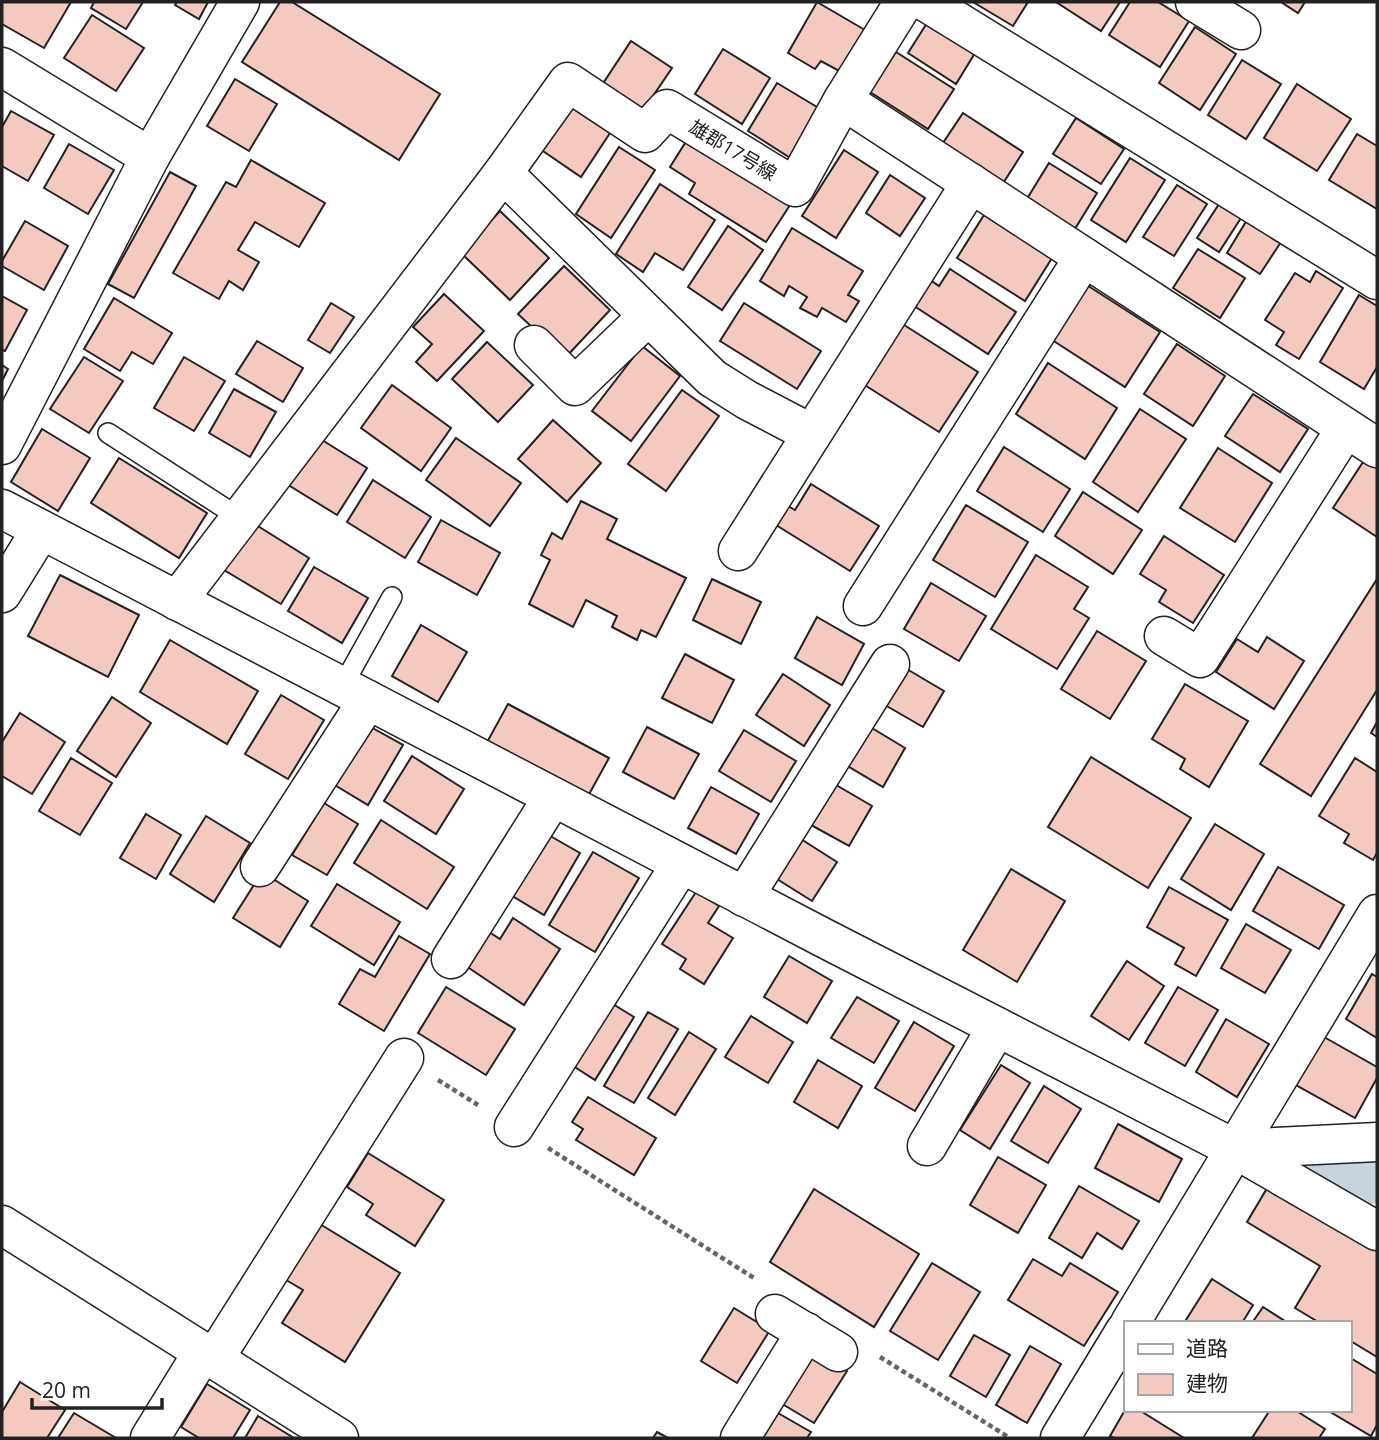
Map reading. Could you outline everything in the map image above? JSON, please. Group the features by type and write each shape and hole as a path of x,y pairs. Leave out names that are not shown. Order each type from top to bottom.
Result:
{"street":[{"path":"2,444 150,157 240,2"},
{"name":"雄郡17号線","path":"503,173 568,82 645,134 667,109 795,187 843,100 905,2"},
{"path":"926,2 1374,271"},
{"path":"1195,2 1241,30"},
{"path":"2,67 150,157"},
{"path":"843,100 1362,438 1200,658 1164,636"},
{"path":"177,601 503,173 712,378 812,434"},
{"path":"738,551 971,183"},
{"path":"863,606 1084,257"},
{"path":"534,345 576,386 648,316"},
{"path":"2,509 744,897 1235,1149 1377,1231"},
{"path":"2,593 41,530"},
{"path":"744,897 890,664"},
{"path":"260,867 355,693"},
{"path":"452,959 553,797"},
{"path":"514,1127 681,864"},
{"path":"1131,1321 1375,922"},
{"path":"927,1146 997,1027"},
{"path":"150,1438 404,1058"},
{"path":"1235,1149 1377,1142"},
{"path":"2,1224 339,1438"},
{"path":"740,1438 781,1310 838,1352"},
{"path":"1060,1438 1124,1333"}],"lane":[{"path":"108,433 240,518"},
{"path":"355,693 392,597"}],"path":[{"path":"404,1058 514,1127 781,1310"},
{"path":"880,1357 1010,1438"}],"building":[{"path":"2,2 71,2 44,48 2,24"},
{"path":"94,2 143,2 126,29 91,8"},
{"path":"177,2 208,2 199,19 175,5"},
{"path":"280,2 292,2 440,94 399,160 242,62"},
{"path":"817,2 865,30 841,72 821,61 815,69 788,53"},
{"path":"973,2 1028,2 1013,26"},
{"path":"1056,2 1120,2 1101,31"},
{"path":"1130,2 1158,2 1189,21 1160,67 1109,35"},
{"path":"1281,2 1305,2 1298,13"},
{"path":"92,15 144,48 116,91 64,58"},
{"path":"927,23 975,53 956,84 908,53"},
{"path":"1195,27 1236,54 1200,110 1159,83"},
{"path":"631,41 672,68 640,115 600,88"},
{"path":"723,49 770,78 742,124 695,94"},
{"path":"896,52 954,89 928,129 870,92"},
{"path":"1242,60 1281,84 1246,139 1208,115"},
{"path":"235,79 277,104 249,151 207,126"},
{"path":"777,83 822,110 792,159 748,131"},
{"path":"1297,84 1351,119 1317,171 1264,138"},
{"path":"569,106 610,133 581,177 540,149"},
{"path":"11,111 54,135 28,181 2,166 2,127"},
{"path":"963,113 1023,152 1000,188 939,149"},
{"path":"1076,118 1124,149 1101,184 1053,154"},
{"path":"1357,134 1377,146 1377,209 1329,180"},
{"path":"687,140 790,205 766,242 689,194 695,183 670,167"},
{"path":"69,144 114,170 88,214 44,188"},
{"path":"619,147 655,170 611,238 576,214"},
{"path":"844,150 878,172 836,238 802,216"},
{"path":"1130,158 1165,180 1126,242 1091,220"},
{"path":"251,160 325,203 299,247 255,222 238,250 259,262 243,290 229,281 219,299 173,273 226,182 236,187"},
{"path":"1049,163 1097,193 1073,232 1025,202"},
{"path":"170,172 196,186 134,298 108,284"},
{"path":"890,175 925,198 900,236 866,213"},
{"path":"660,184 715,220 683,270 655,253 643,272 616,254"},
{"path":"1177,185 1207,204 1174,256 1143,237"},
{"path":"1219,204 1241,218 1219,252 1197,238"},
{"path":"500,211 549,258 510,300 461,253"},
{"path":"984,215 1052,258 1025,301 957,258"},
{"path":"1247,220 1281,242 1260,274 1227,253"},
{"path":"25,221 68,246 44,290 2,266 2,261"},
{"path":"728,226 763,250 722,310 688,287"},
{"path":"792,228 863,271 848,295 859,301 846,322 822,308 817,317 800,308 807,297 789,286 784,296 760,281"},
{"path":"1198,249 1245,278 1220,318 1173,288"},
{"path":"564,266 610,310 565,358 518,314"},
{"path":"950,269 1016,312 988,354 911,304 927,278 939,286"},
{"path":"1316,271 1343,288 1299,359 1276,345 1284,332 1265,320 1295,273 1310,282"},
{"path":"1082,282 1160,332 1125,387 1046,336"},
{"path":"444,294 484,331 437,381 416,362 432,344 413,327"},
{"path":"1359,295 1377,306 1377,367 1364,389 1320,362"},
{"path":"2,296 27,310 5,351 2,350"},
{"path":"114,298 172,333 153,364 132,352 120,371 84,349"},
{"path":"331,303 354,317 330,353 308,340"},
{"path":"744,303 821,351 797,389 720,341"},
{"path":"901,323 978,372 939,432 863,384"},
{"path":"257,341 303,368 283,402 236,374"},
{"path":"487,342 533,385 498,422 452,379"},
{"path":"1177,344 1225,376 1193,426 1144,394"},
{"path":"642,346 680,376 631,441 592,411"},
{"path":"84,357 123,381 89,433 50,409"},
{"path":"184,357 225,381 194,431 154,408"},
{"path":"1048,363 1117,408 1085,459 1016,414"},
{"path":"2,365 8,369 2,381"},
{"path":"392,385 451,428 421,471 361,428"},
{"path":"234,389 276,412 250,457 209,433"},
{"path":"682,390 719,416 666,491 628,464"},
{"path":"1253,394 1308,429 1280,472 1225,436"},
{"path":"1140,409 1186,439 1138,512 1093,482"},
{"path":"553,420 601,463 567,502 518,459"},
{"path":"42,429 90,458 58,511 11,482"},
{"path":"314,435 367,468 337,515 285,483"},
{"path":"456,438 521,483 490,526 426,480"},
{"path":"1004,447 1070,489 1043,532 977,491"},
{"path":"1218,448 1272,483 1235,542 1180,508"},
{"path":"119,458 207,513 179,558 91,503"},
{"path":"1365,459 1377,468 1377,537 1333,508"},
{"path":"373,480 431,517 405,558 347,522"},
{"path":"811,484 879,526 850,571 776,525 788,506 795,510"},
{"path":"1083,492 1142,530 1113,574 1055,536"},
{"path":"581,501 617,519 607,539 686,578 656,637 641,630 637,640 612,627 617,616 586,600 573,627 529,604 550,560 541,555 552,533 562,539"},
{"path":"966,505 1028,542 995,597 933,560"},
{"path":"441,520 500,553 477,595 418,562"},
{"path":"253,523 309,558 281,604 224,570"},
{"path":"1164,536 1224,575 1193,623 1159,602 1166,590 1140,574"},
{"path":"1036,555 1088,587 1074,609 1089,618 1057,669 991,629"},
{"path":"314,567 368,598 342,643 288,611"},
{"path":"60,575 139,615 108,677 28,636"},
{"path":"712,579 761,602 741,644 693,620"},
{"path":"1377,579 1377,690 1311,796 1260,764"},
{"path":"931,583 986,616 959,661 904,629"},
{"path":"817,617 864,644 842,685 795,658"},
{"path":"421,625 467,652 438,702 392,676"},
{"path":"1097,631 1146,661 1110,719 1061,689"},
{"path":"1267,637 1304,661 1274,709 1216,672 1237,639 1258,652"},
{"path":"170,640 258,691 227,744 140,692"},
{"path":"685,654 734,680 712,723 662,698"},
{"path":"900,665 944,691 923,727 878,701"},
{"path":"783,674 830,705 804,746 756,715"},
{"path":"1185,684 1248,721 1209,787 1180,769 1185,759 1152,739"},
{"path":"281,695 324,720 288,779 245,754"},
{"path":"112,697 151,723 116,777 77,751"},
{"path":"508,704 609,758 587,798 486,744"},
{"path":"20,713 65,742 32,794 2,776 2,742"},
{"path":"862,722 905,748 883,787 839,761"},
{"path":"1377,722 1377,737 1371,733"},
{"path":"367,725 403,745 368,805 333,784"},
{"path":"647,727 699,754 674,799 623,772"},
{"path":"744,730 796,761 771,802 719,771"},
{"path":"412,756 464,789 436,834 384,801"},
{"path":"1091,757 1191,818 1148,888 1048,827"},
{"path":"71,758 112,783 80,835 39,811"},
{"path":"1355,758 1377,772 1377,853 1373,860 1344,843 1349,834 1319,816"},
{"path":"826,779 872,806 849,846 802,820"},
{"path":"711,787 759,814 736,854 688,828"},
{"path":"324,803 358,824 327,875 292,855"},
{"path":"146,814 181,835 156,879 120,858"},
{"path":"206,816 250,843 214,902 170,874"},
{"path":"381,820 454,867 427,909 354,863"},
{"path":"1215,824 1264,854 1231,910 1181,879"},
{"path":"545,833 580,853 544,915 509,894"},
{"path":"793,834 837,862 812,901 769,874"},
{"path":"593,852 639,878 595,952 549,925"},
{"path":"1278,867 1344,905 1319,949 1253,911"},
{"path":"1011,869 1065,901 1017,982 963,950"},
{"path":"262,872 308,901 280,947 233,918"},
{"path":"337,884 400,922 374,965 311,926"},
{"path":"1169,887 1228,920 1196,976 1175,964 1184,948 1147,927"},
{"path":"696,892 719,906 708,923 733,938 704,984 680,969 686,959 662,944"},
{"path":"513,918 560,949 524,1005 463,964 486,930 500,939"},
{"path":"1246,924 1291,950 1265,993 1221,968"},
{"path":"399,936 430,954 384,1031 339,1004 360,969 375,977"},
{"path":"789,956 832,981 807,1023 764,997"},
{"path":"1127,961 1164,986 1129,1040 1091,1016"},
{"path":"1372,974 1377,977 1377,1038 1346,1019"},
{"path":"446,987 515,1029 486,1075 418,1033"},
{"path":"1178,987 1218,1010 1185,1066 1145,1043"},
{"path":"857,997 899,1021 874,1063 831,1038"},
{"path":"608,1001 634,1017 595,1080 570,1064"},
{"path":"648,1012 678,1029 634,1103 604,1086"},
{"path":"751,1016 793,1042 768,1083 725,1057"},
{"path":"1226,1019 1269,1044 1237,1097 1196,1072"},
{"path":"914,1022 954,1046 915,1111 875,1088"},
{"path":"689,1032 716,1049 675,1115 648,1098"},
{"path":"1324,1037 1377,1067 1377,1078 1355,1118 1296,1085"},
{"path":"818,1060 862,1086 838,1128 794,1102"},
{"path":"1001,1065 1030,1083 990,1149 960,1130"},
{"path":"1044,1086 1081,1109 1048,1163 1011,1141"},
{"path":"588,1097 656,1138 634,1175 576,1140 583,1129 572,1122"},
{"path":"1118,1124 1182,1159 1159,1202 1095,1168"},
{"path":"368,1153 444,1200 415,1246 366,1215 373,1204 347,1187"},
{"path":"998,1157 1046,1185 1018,1233 970,1205"},
{"path":"1269,1185 1377,1251 1377,1357 1351,1341 1351,1321 1317,1321 1295,1308 1320,1266 1247,1222"},
{"path":"1079,1186 1139,1221 1122,1249 1097,1233 1082,1258 1049,1238"},
{"path":"814,1189 919,1254 874,1327 770,1262"},
{"path":"315,1221 400,1273 345,1362 282,1323 303,1290 281,1277"},
{"path":"1033,1259 1062,1276 1070,1263 1118,1292 1084,1346 1008,1300"},
{"path":"932,1263 980,1292 938,1360 890,1331"},
{"path":"1212,1279 1253,1305 1243,1321 1185,1321"},
{"path":"1263,1307 1285,1321 1253,1321"},
{"path":"734,1308 770,1330 737,1383 701,1361"},
{"path":"974,1335 1010,1355 986,1397 950,1376"},
{"path":"1030,1346 1061,1364 1027,1423 996,1405"},
{"path":"813,1349 847,1371 814,1423 779,1402"},
{"path":"1351,1358 1377,1374 1377,1425 1371,1436 1330,1412 1351,1412"},
{"path":"20,1382 65,1410 47,1438 2,1438 2,1412"},
{"path":"207,1384 250,1410 233,1438 199,1438 181,1427"},
{"path":"771,1409 811,1432 807,1438 754,1438"},
{"path":"1124,1412 1142,1412 1184,1438 1114,1438 1110,1436"},
{"path":"1269,1412 1298,1412 1325,1429 1319,1438 1252,1438"},
{"path":"74,1413 116,1438 58,1438"},
{"path":"258,1416 294,1438 245,1438"},
{"path":"657,1432 668,1438 653,1438"}],"waterway":[{"path":"1318,1166 1377,1164"}]}
